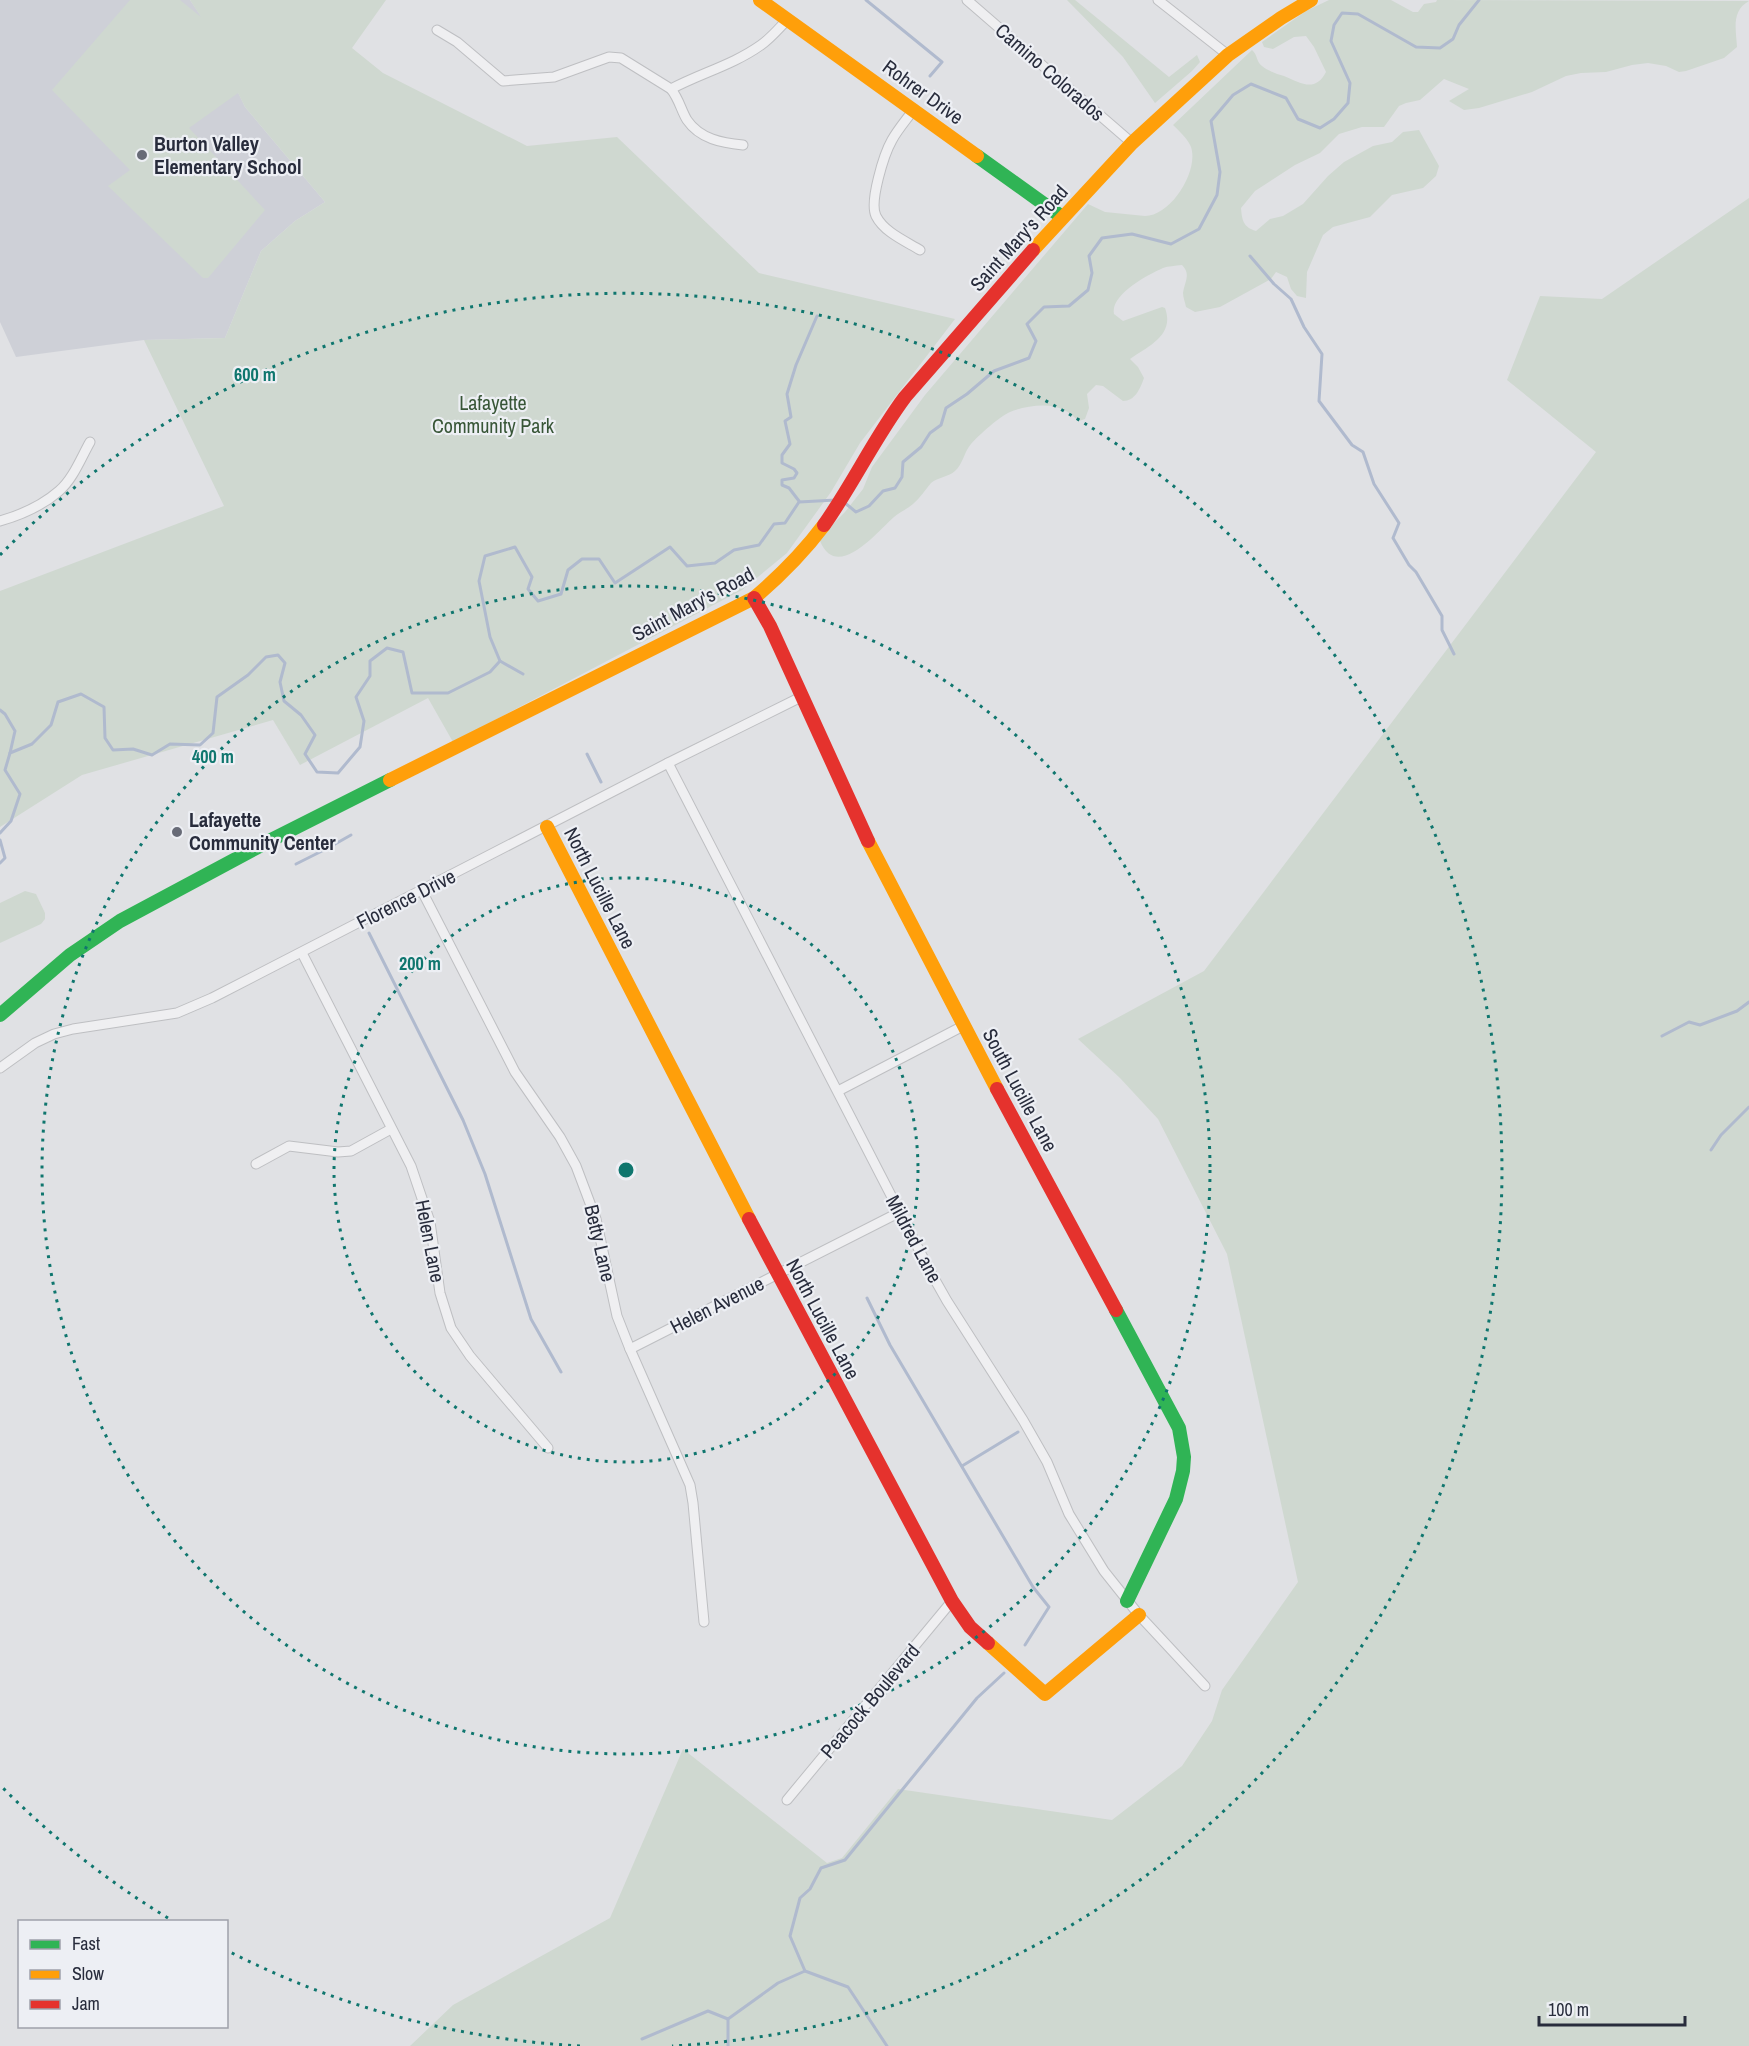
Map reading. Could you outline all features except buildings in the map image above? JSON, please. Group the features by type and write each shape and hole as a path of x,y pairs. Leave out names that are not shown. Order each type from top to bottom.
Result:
{"street":[{"name":"Rohrer Drive","path":"760,0 1062,217"},
{"name":"Camino Colorados","path":"967,0 1132,143"},
{"path":"1158,0 1170,3 1228,55"},
{"name":"Saint Mary's Road","path":"0,1015 70,955 120,921 273,839 754,598 789,568 830,519 893,413 905,397 1062,217 1132,143 1228,55 1311,0"},
{"path":"671,89 740,58 762,45 788,19"},
{"path":"437,30 457,42 503,81 554,78 609,57 621,58 671,89 678,98 687,120 702,134 721,143 743,145"},
{"path":"914,110 892,140 873,203 875,216 885,228 920,250"},
{"path":"0,521 22,515 60,491 90,442"},
{"name":"South Lucille Lane","path":"754,598 770,626 859,824 963,1026 1167,1405 1183,1442 1184,1467 1178,1496 1128,1601"},
{"name":"Florence Drive","path":"0,1068 35,1043 54,1034 177,1013 212,998 801,697"},
{"name":"Mildred Lane","path":"668,763 900,1212 947,1300 1004,1387 1047,1462 1076,1527 1104,1571 1140,1616 1204,1686"},
{"name":"North Lucille Lane","path":"547,827 777,1274 952,1601 970,1626 1046,1694 1140,1616"},
{"name":"Betty Lane","path":"422,891 515,1072 560,1137 576,1166 593,1208 613,1304 630,1349 690,1485 704,1622"},
{"name":"Helen Lane","path":"302,953 411,1166 426,1207 440,1293 451,1328 470,1356 548,1448"},
{"path":"838,1092 963,1026"},
{"path":"256,1164 289,1146 338,1152 351,1151 392,1129"},
{"name":"Helen Avenue","path":"630,1349 900,1212"},
{"name":"Peacock Boulevard","path":"788,1800 952,1601"}],"shaded area":[{"name":"Burton Valley Elementary School","path":"0,0 190,0 203,19 245,107 325,202 295,221 261,251 225,338 144,340 16,357 0,322"}],"green space":[{"name":"Lafayette Community Park","path":"130,0 180,0 201,17 190,0 386,0 352,48 383,73 527,146 617,137 759,273 955,319 860,443 831,492 787,553 742,590 453,742 428,698 300,765 273,720 82,775 0,827 0,591 224,506 144,340 225,338 261,251 295,221 325,202 245,107 238,93 189,128 265,210 208,278 203,278 108,186 130,170 52,90"},
{"path":"1067,0 1075,0 1169,77 1197,55 1200,62 1155,103 1123,57"},
{"path":"1329,0 1391,0 1413,12 1418,12 1424,4 1437,0 1749,1 1743,5 1737,15 1737,47 1724,58 1686,71 1679,72 1666,66 1648,63 1606,72 1581,73 1566,76 1532,92 1479,108 1464,110 1449,101 1469,89 1444,79 1420,100 1399,106 1384,127 1362,127 1339,134 1320,153 1295,165 1255,191 1241,208 1246,225 1256,231 1270,219 1283,216 1303,204 1344,162 1373,146 1392,142 1403,132 1419,130 1439,166 1436,176 1423,188 1392,195 1370,217 1333,227 1323,235 1307,272 1306,298 1297,296 1291,289 1287,277 1276,272 1271,279 1220,307 1195,312 1186,307 1183,293 1187,275 1182,265 1165,267 1148,275 1131,286 1114,307 1114,314 1123,321 1162,307 1165,308 1167,317 1166,326 1158,339 1130,359 1144,378 1134,397 1123,401 1103,386 1096,385 1087,394 1089,408 1085,419 1079,421 1066,411 1051,406 1023,408 1010,412 990,426 971,444 955,471 931,483 916,502 894,517 868,542 846,555 836,557 827,552 820,541 822,535 845,512 863,489 872,467 925,395 1088,204 1105,212 1145,216 1164,209 1181,190 1191,168 1190,144 1173,125 1252,50 1260,64 1273,72 1307,84 1317,82 1322,78 1326,72 1306,36 1294,37 1273,49 1264,47 1262,42 1306,11"},
{"path":"1749,198 1749,2046 410,2046 453,2005 610,1918 683,1749 827,1863 842,1858 898,1789 1112,1820 1182,1766 1212,1721 1222,1690 1298,1582 1227,1254 1158,1119 1120,1078 1078,1039 1204,971 1596,452 1507,380 1540,296 1602,299"},
{"path":"25,891 36,894 45,913 45,919 41,924 0,943 0,903"}],"waterway":[{"path":"866,0 942,62 930,76"},
{"path":"845,503 856,512 869,506 883,491 895,488 902,477 903,462 921,447 930,433 941,425 946,408 994,371 1029,358 1036,341 1027,324 1044,307 1069,306 1088,290 1092,273 1089,256 1102,238 1132,234 1171,244 1199,229 1217,195 1220,172 1211,121 1233,95 1251,84 1286,98 1298,119 1320,128 1334,119 1348,103 1350,83 1331,41 1334,25 1342,13 1358,14 1416,47 1440,48 1453,39 1459,25 1479,0"},
{"path":"1250,256 1274,284 1291,299 1304,327 1322,354 1319,401 1352,445 1363,452 1374,484 1399,523 1393,538 1442,616 1442,630 1454,654"},
{"path":"799,501 789,488 782,485 782,480 794,478 797,473 782,463 782,455 790,444 785,421 791,417 787,394 796,365 817,316"},
{"path":"0,833 11,821 20,794 5,770 10,753 32,744 51,725 58,702 81,694 104,707 105,738 113,750 133,749 152,755 170,744 200,745 213,733 217,697 248,675 266,657 278,655 285,663 280,682 284,701 301,715 315,735 305,754 317,772 338,773 360,747 364,721 356,697 370,676 370,661 387,648 403,652 412,693 448,693 490,672 500,661 490,637 479,581 485,556 515,547 532,577 528,589 538,601 561,594 568,570 582,559 599,559 615,583 670,547 687,566 715,563 734,550 759,545 774,524 785,523 799,502 836,500"},
{"path":"500,661 523,674"},
{"path":"0,710 15,731 10,753"},
{"path":"587,754 601,782"},
{"path":"328,848 351,835"},
{"path":"0,840 5,858 0,863"},
{"path":"296,864 324,850"},
{"path":"369,933 463,1120 485,1174 531,1319 561,1372"},
{"path":"1662,1036 1689,1022 1700,1025 1737,1011 1749,1002"},
{"path":"1711,1150 1721,1135 1749,1107"},
{"path":"867,1298 890,1345 1033,1587 1049,1607 1025,1645"},
{"path":"962,1466 1018,1432"},
{"path":"887,2046 848,1987 805,1971 790,1936 800,1898 810,1889 821,1868 845,1860 977,1698 1004,1673"},
{"path":"728,2046 728,2019 778,1983 805,1971"},
{"path":"642,2039 708,2011 728,2019"}],"traffic: fast":[{"path":"977,156 1062,217"},
{"path":"0,1015 70,955 120,921 273,839 390,780"},
{"path":"1116,1310 1179,1428 1184,1457 1176,1499 1127,1601"}],"traffic: slow":[{"path":"760,0 977,156"},
{"path":"1033,250 1132,143 1228,55 1311,0"},
{"path":"390,780 754,598 791,564 824,525"},
{"path":"547,827 749,1219"},
{"path":"868,841 997,1089"},
{"path":"988,1643 1045,1694 1139,1615"}],"traffic: jam":[{"path":"824,525 905,397 1033,250"},
{"path":"754,598 770,626 868,841"},
{"path":"997,1089 1116,1310"},
{"path":"749,1219 952,1601 970,1627 988,1643"}],"place":[{"name":"Burton Valley Elementary School","path":"142,155"},
{"name":"Lafayette Community Center","path":"177,832"}]}
